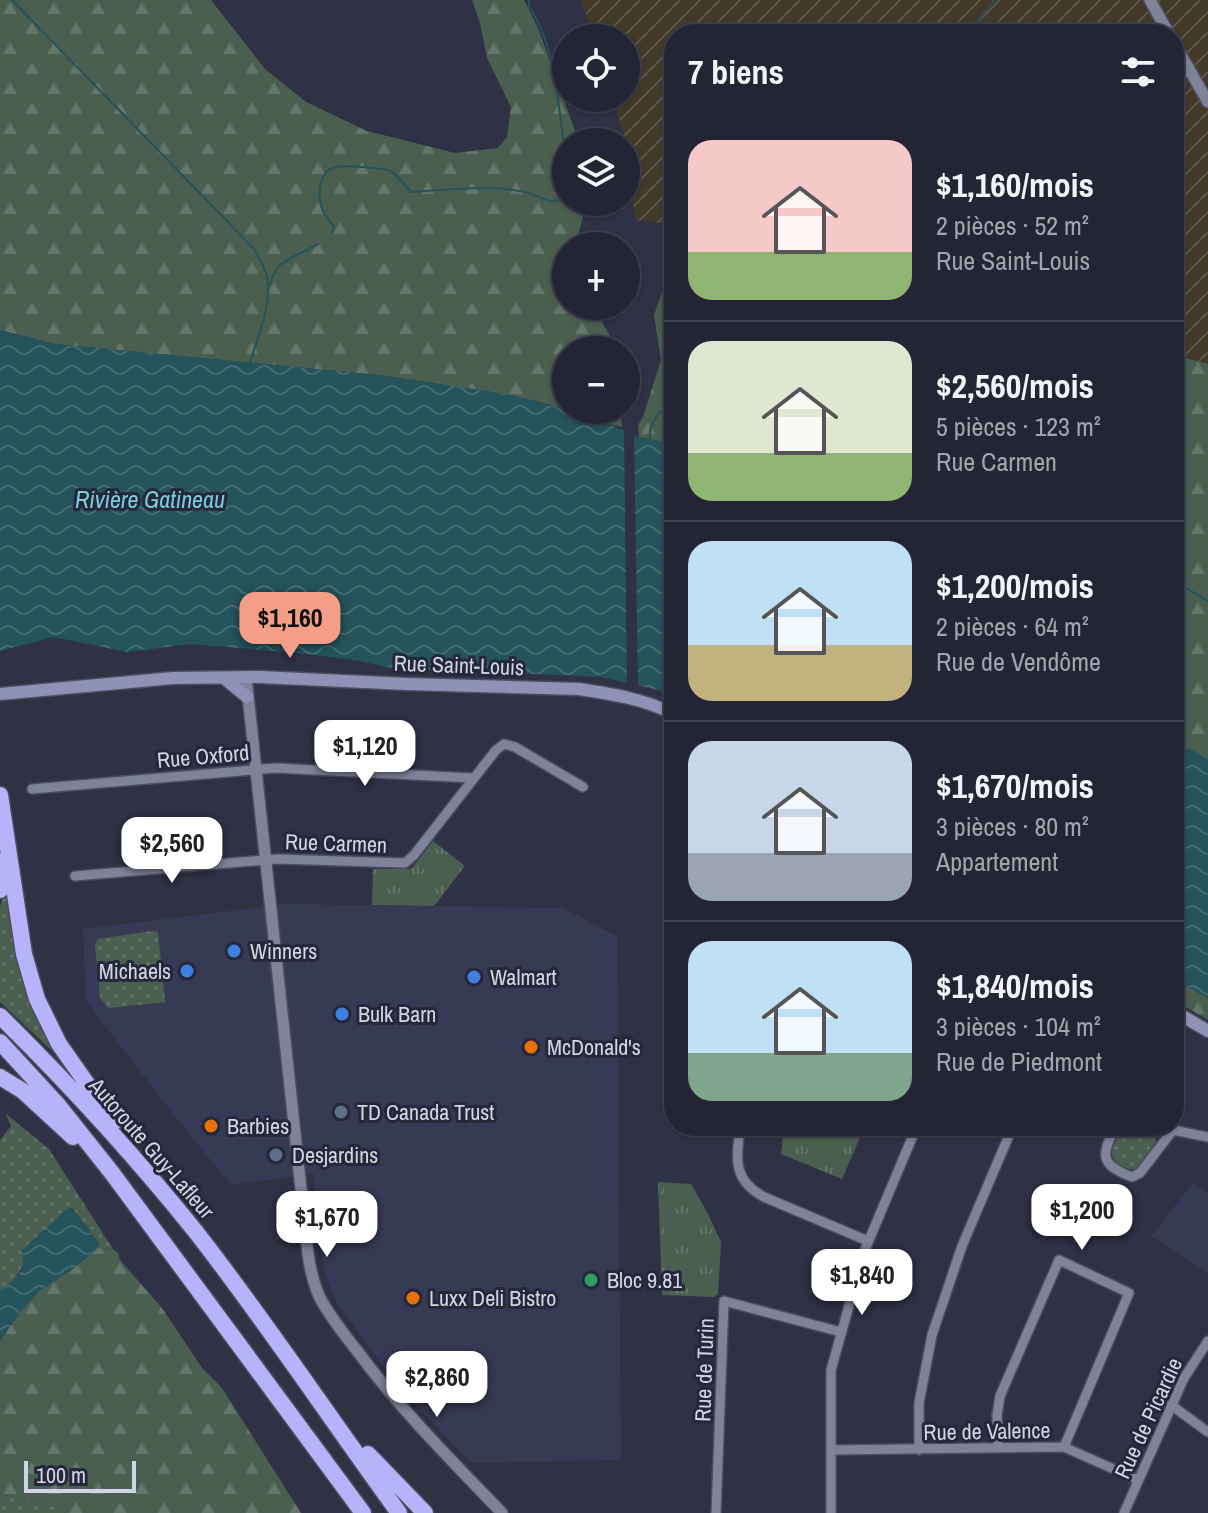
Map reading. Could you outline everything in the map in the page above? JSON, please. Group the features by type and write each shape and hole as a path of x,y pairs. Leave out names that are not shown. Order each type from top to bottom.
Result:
{"highway":[{"path":"0,795 24,954 37,999 59,1044 158,1186"},
{"path":"0,852 3,871 0,890"},
{"name":"Autoroute Guy-Lafleur","path":"0,1016 99,1117 204,1243 399,1513"},
{"name":"Autoroute Guy-Lafleur","path":"0,1042 58,1105 112,1173 362,1512"},
{"path":"0,1077 26,1094 112,1173"},
{"path":"329,1412 425,1513"}],"main road":[{"name":"Rue Saint-Louis","path":"0,694 134,681 246,677 579,689 641,701 664,710"},
{"path":"224,678 247,697"},
{"path":"1184,1017 1208,1031"}],"street":[{"path":"1150,0 1163,24"},
{"path":"1184,61 1208,102"},
{"path":"1184,73 1189,70"},
{"path":"246,677 313,1278 330,1314 385,1388 502,1513"},
{"path":"473,778 499,746 509,744 583,787"},
{"name":"Rue Oxford","path":"32,789 291,768 473,778"},
{"name":"Rue Carmen","path":"75,876 278,859 405,863 473,778"},
{"path":"1184,1132 1208,1137"},
{"path":"739,1136 738,1170 750,1188 764,1197 868,1241"},
{"path":"831,1513 830,1376 868,1241 913,1136"},
{"path":"919,1450 919,1403 932,1335 962,1246 1009,1136"},
{"path":"1111,1136 1105,1159 1132,1177 1140,1173 1168,1136"},
{"path":"998,1448 1000,1396 1059,1260 1129,1293 1064,1447"},
{"name":"Rue de Turin","path":"716,1513 724,1301 841,1332"},
{"name":"Rue de Picardie","path":"1124,1513 1171,1405 1189,1369 1208,1341"},
{"path":"1171,1405 1208,1432"},
{"name":"Rue de Valence","path":"831,1450 1064,1447 1138,1480"}],"shaded area":[{"path":"581,0 1208,0 1208,367 1184,360 1184,24 664,24 664,224 635,220 635,216 640,216 640,128 622,128 617,112 640,112 640,24 590,24"},
{"path":"286,904 563,908 617,936 621,1460 472,1463 389,1374 337,1303 327,1281 320,1249 314,1174 231,1185 86,1001 83,929"},
{"path":"1193,1183 1208,1193 1208,1273 1151,1236"}],"green space":[{"path":"0,0 211,0 265,69 306,102 367,131 455,153 498,148 507,137 511,107 487,58 472,0 524,0 552,67 552,112 568,112 574,128 552,128 552,216 583,216 579,232 552,232 552,320 601,320 610,336 552,336 552,405 511,395 379,375 55,344 0,330"},
{"path":"664,286 664,442 639,437 638,425 661,360 654,315"},
{"path":"1184,358 1208,364 1208,760 1184,744"},
{"path":"433,841 465,866 434,906 372,905 373,869 411,869"},
{"path":"10,892 65,1063 0,1002 0,906 4,896"},
{"path":"158,932 165,1002 109,1008 100,998 95,944 98,939"},
{"path":"1184,985 1208,998 1208,1020 1184,1006"},
{"path":"5,1113 49,1149 113,1249 99,1248 99,1243 72,1208 68,1208 25,1261 13,1283 0,1291 0,1140 11,1126"},
{"path":"783,1136 861,1136 842,1179 781,1154"},
{"path":"1118,1136 1155,1136 1156,1145 1138,1168 1122,1166 1111,1152"},
{"path":"658,1182 691,1184 707,1212 721,1242 718,1294 714,1297 662,1295"},
{"path":"99,1248 113,1249 118,1253 120,1260 162,1308 202,1368 222,1388 301,1513 66,1513 55,1507 0,1494 0,1341 40,1290"},
{"path":"0,1494 55,1507 66,1513 0,1513"}],"water":[{"name":"Rivière Gatineau","path":"0,330 55,344 379,375 511,395 552,406 552,424 609,424 639,437 664,442 664,692 601,677 400,670 307,654 191,644 127,652 54,637 0,651"},
{"path":"1184,744 1208,760 1208,998 1184,985"},
{"path":"68,1208 99,1243 99,1248 40,1290 0,1341 0,1291 15,1279 21,1269 21,1251"}],"pier":[{"path":"624,427 634,431 638,690 627,687"}],"waterway":[{"path":"12,0 255,250 267,276 268,296 250,363"},
{"path":"529,0 529,7 551,60 562,128"},
{"path":"976,24 994,0"},
{"path":"332,233 334,227 323,211 320,185 326,173 336,167 388,170 411,192 498,188 525,192 552,201"},
{"path":"269,285 281,264 318,244"},
{"path":"650,439 654,421 660,412 664,412"},
{"path":"1184,587 1208,601"}],"place":[{"name":"Winners","path":"234,951"},
{"name":"Michaels","path":"187,971"},
{"name":"Walmart","path":"474,977"},
{"name":"Bulk Barn","path":"342,1014"},
{"name":"McDonald's","path":"531,1047"},
{"name":"TD Canada Trust","path":"341,1112"},
{"name":"Barbies","path":"211,1126"},
{"name":"Desjardins","path":"276,1155"},
{"name":"Bloc 9.81","path":"591,1280"},
{"name":"Luxx Deli Bistro","path":"413,1298"}]}
